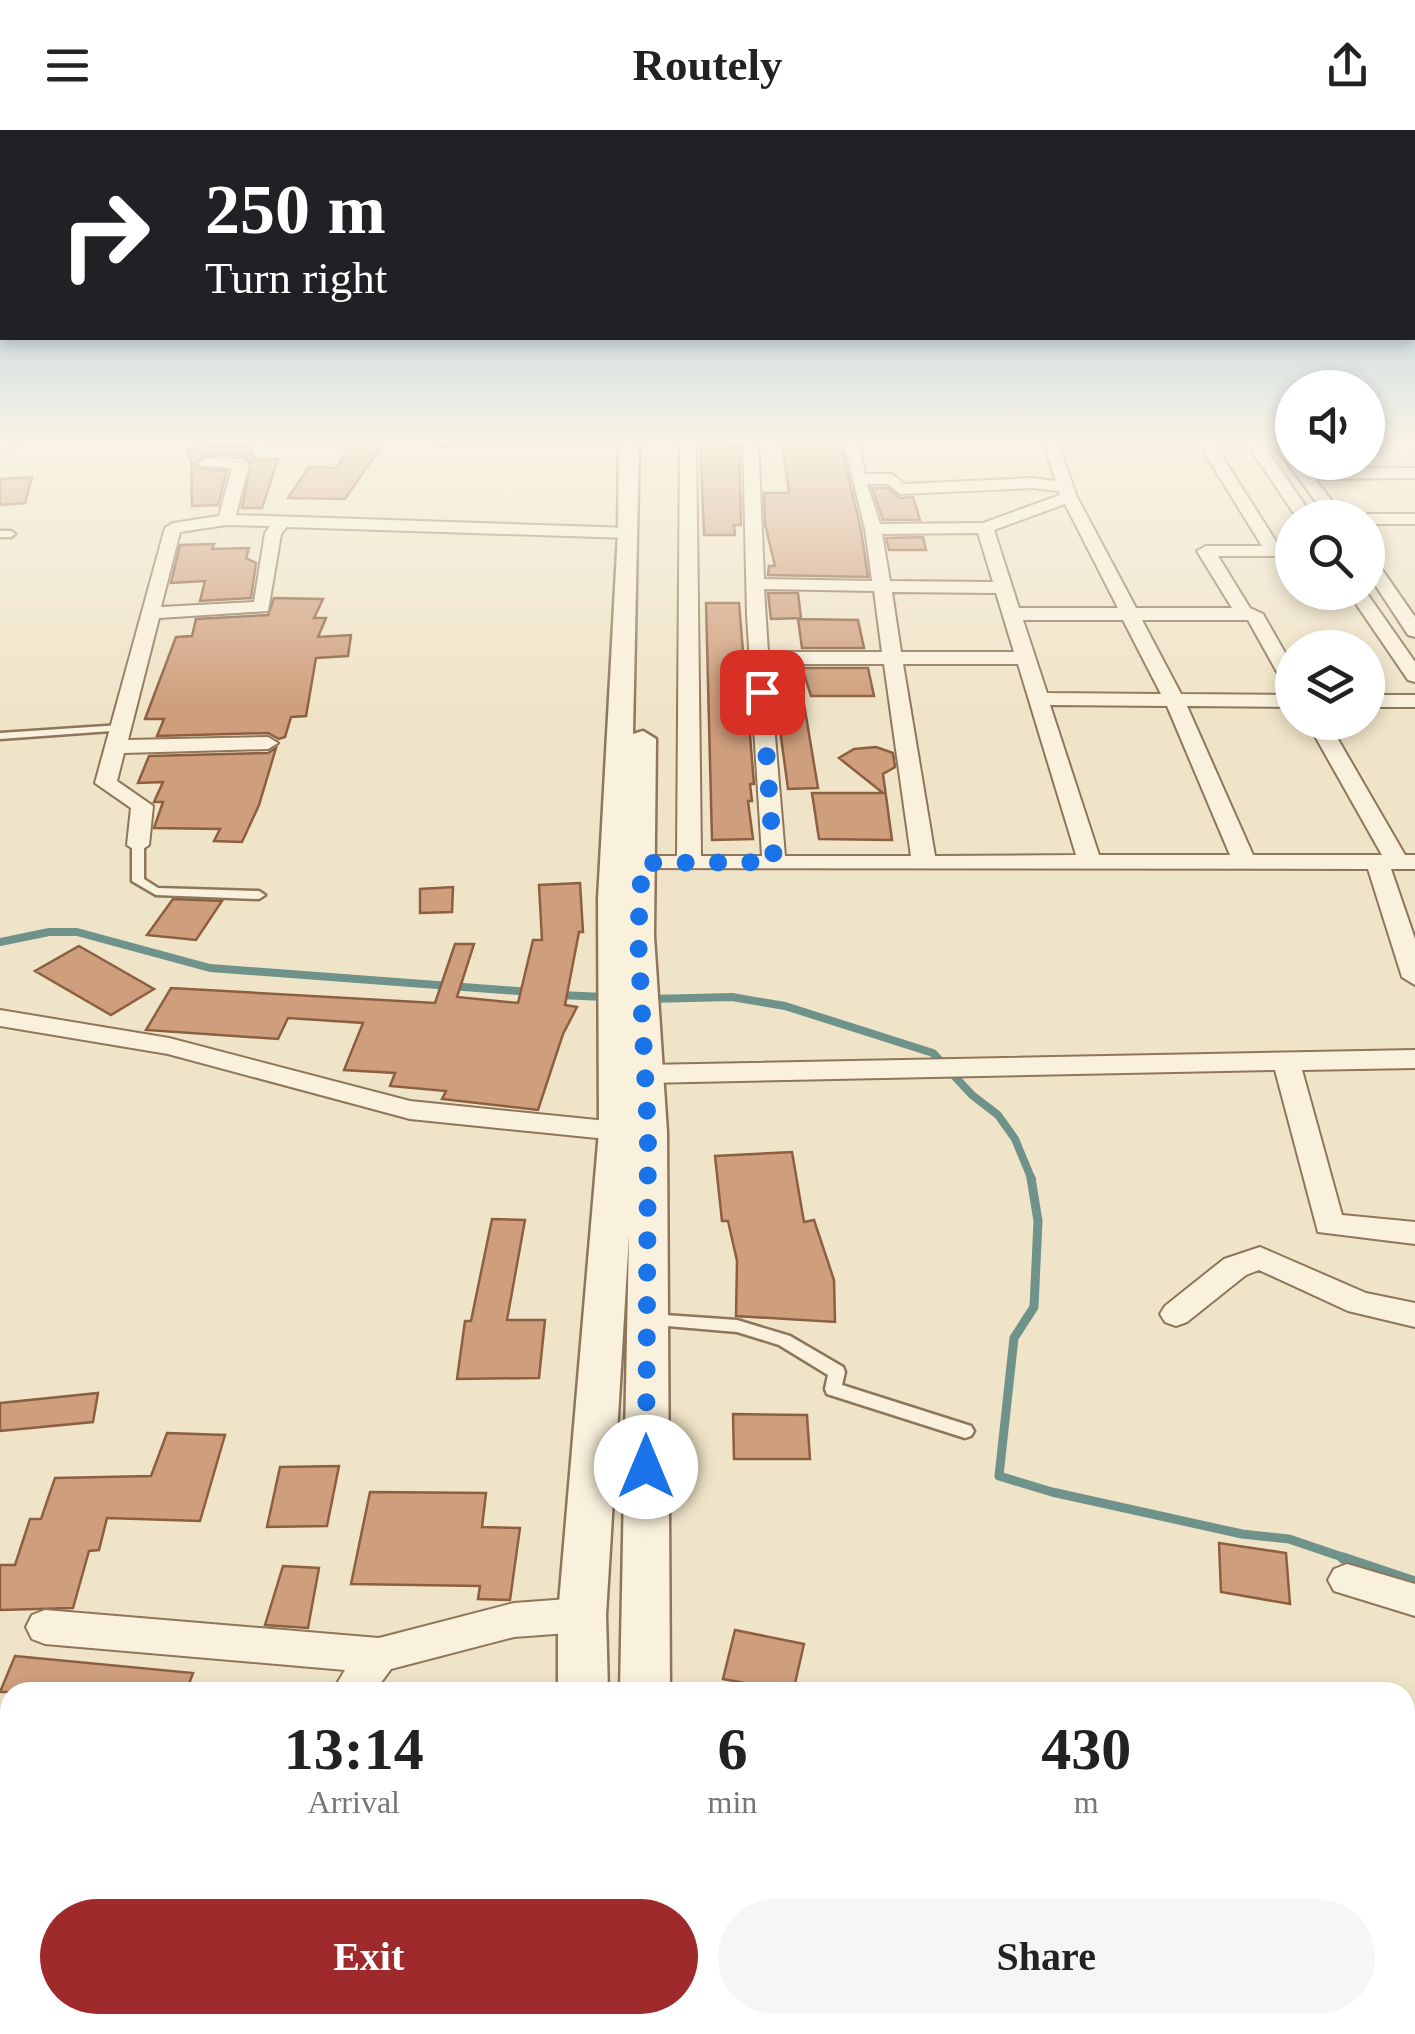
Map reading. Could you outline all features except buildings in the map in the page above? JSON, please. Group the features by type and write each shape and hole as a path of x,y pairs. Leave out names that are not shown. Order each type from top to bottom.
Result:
{"street":[{"path":"138,845 142,806 106,783 174,528 181,527"},
{"path":"151,613 262,607 273,533 278,527"},
{"path":"423,527 630,534"},
{"path":"583,1682 582,1615 616,1131 628,863 630,527"},
{"path":"630,527 628,863 645,1074 644,1682"},
{"path":"688,527 689,862"},
{"path":"754,527 774,862"},
{"path":"1085,527 1174,700 1244,861"},
{"path":"924,862 873,529 985,528 1088,861"},
{"path":"1244,614 1206,551 1275,550"},
{"path":"757,584 1004,588"},
{"path":"1385,587 1415,632"},
{"path":"1370,610 1415,676"},
{"path":"1012,614 1254,614 1275,651"},
{"path":"759,658 1026,658"},
{"path":"1038,699 1275,700"},
{"path":"1385,701 1415,701"},
{"path":"118,738 268,743"},
{"path":"1327,740 1396,861 1415,977"},
{"path":"628,863 1396,861"},
{"path":"0,1018 169,1046 410,1110 616,1131"},
{"path":"645,1074 1415,1059"},
{"path":"1286,1062 1329,1224 1415,1233"},
{"path":"1176,1314 1235,1267 1260,1258 1360,1303 1415,1315"},
{"path":"1348,1580 1415,1600"},
{"path":"44,1626 379,1655 514,1620 582,1615"},
{"path":"359,1682 379,1655"}],"lane":[{"path":"0,736 118,738"},
{"path":"138,845 138,880 156,891 259,894"},
{"path":"647,1320 738,1326 784,1340 837,1372 832,1388 965,1431"}],"waterway":[{"path":"0,942 49,932 77,932 210,968 530,992"},
{"path":"559,995 605,997"},
{"path":"649,999 732,997 785,1006 933,1053 972,1095 998,1115 1015,1139 1032,1180"},
{"path":"1031,1178 1038,1221 1034,1307 1014,1338 999,1476 1052,1492 1242,1534 1289,1539 1351,1560"},
{"path":"1343,1558 1415,1582"}],"route":[{"path":"646,1467 648,1132 638,936 642,863 774,862 762,692"}]}
